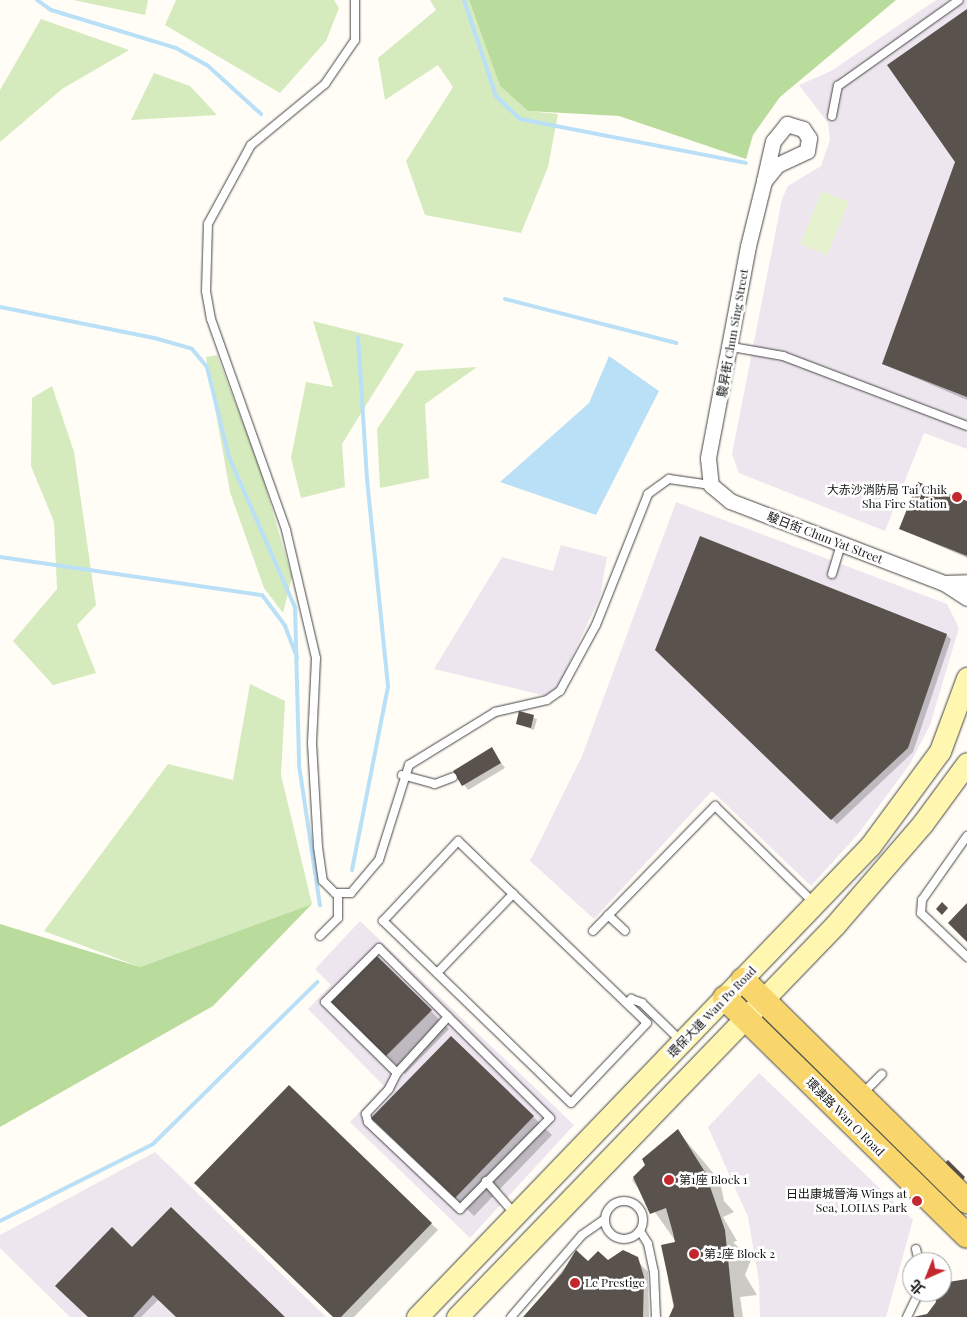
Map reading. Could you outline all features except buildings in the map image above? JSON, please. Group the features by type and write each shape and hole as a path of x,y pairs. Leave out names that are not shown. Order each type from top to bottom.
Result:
{"main road":[{"name":"環保大道 Wan Po Road","path":"417,1317 743,980 890,821 940,750 967,678"},
{"path":"940,750 967,712"},
{"path":"457,1317 764,999 883,871 967,763"},
{"path":"743,980 967,1201"},
{"name":"環澳路 Wan O Road","path":"725,998 967,1236"}],"street":[{"name":"駿昇街 Chun Sing Street","path":"711,485 708,458 732,347 764,181"},
{"name":"駿日街 Chun Yat Street","path":"711,485 730,501 944,583 967,598"},
{"name":"駿日街 Chun Yat Street","path":"944,583 967,582"}],"lane":[{"path":"338,893 323,881 318,847 312,743 316,658 286,530 211,319 206,290 208,224 252,144 325,84 355,40 355,0"},
{"path":"832,116 838,86 959,0"},
{"path":"732,347 783,356 967,426"},
{"path":"338,893 358,887 379,860 402,775 409,765 450,736 495,712 554,697 596,625 648,494 669,479 711,485"},
{"path":"832,574 841,544"},
{"path":"402,775 435,784 453,777"},
{"path":"593,931 715,806 815,904"},
{"path":"967,836 922,900 921,913 967,957"},
{"path":"458,841 513,894 647,1023 572,1103 382,921 458,841"},
{"path":"320,936 338,918 338,893"},
{"path":"436,973 513,894"},
{"path":"608,915 625,931"},
{"path":"396,1073 328,1010 329,997 379,948 550,1118 460,1209 368,1122 366,1114 389,1089 396,1073 448,1017"},
{"path":"627,1003 631,999 642,1003 682,1042"},
{"path":"861,1096 882,1074"},
{"path":"486,1181 515,1214"},
{"path":"511,1317 582,1235 605,1219 615,1203 634,1203 642,1212 640,1231 650,1254 656,1317"},
{"path":"605,1219 608,1231 618,1238 630,1238 640,1231"},
{"path":"907,1317 914,1302"}],"shaded area":[{"path":"936,0 967,0 967,449 924,433 885,531 739,473 732,454 782,199 788,186 821,166 830,140 828,123 799,85 831,71"},
{"path":"676,502 947,604 959,628 930,725 910,764 859,833 811,886 712,791 594,919 530,861 582,756"},
{"path":"561,545 607,557 600,597 558,687 546,696 434,669 502,557 553,571"},
{"path":"360,921 574,1125 470,1238 350,1122 384,1086 308,1009 331,985 315,969"},
{"path":"759,1073 913,1220 904,1252 902,1252 902,1260 886,1317 760,1317 759,1281 748,1217 708,1127"},
{"path":"155,1152 326,1317 70,1317 0,1248 0,1235"}],"green space":[{"path":"73,0 148,0 145,15"},
{"path":"176,0 334,0 339,8 326,41 280,93 165,25"},
{"path":"430,0 469,0 500,86 528,111 558,114 548,167 521,233 425,215 406,161 453,87 438,65 385,100 378,58 436,10"},
{"path":"469,0 896,0 780,97 753,135 746,159 619,116 528,111 500,86"},
{"path":"41,19 129,50 62,89 0,142 0,90"},
{"path":"154,73 190,86 217,115 131,120"},
{"path":"822,191 849,202 827,255 800,244"},
{"path":"313,321 404,344 342,444 345,487 301,498 291,458 306,382 333,387"},
{"path":"217,355 260,468 292,577 283,613 264,588 230,492 206,357"},
{"path":"477,367 425,404 429,478 380,488 377,429 416,371"},
{"path":"52,386 74,452 96,605 77,625 96,673 53,685 13,641 57,589 54,522 31,466 32,398"},
{"path":"250,684 285,701 281,775 312,904 140,967 44,931 168,764 233,780"},
{"path":"312,904 213,1006 0,1127 0,924 140,967"}],"water":[{"path":"609,356 659,391 596,515 500,482 589,403"}],"waterway":[{"path":"37,0 51,10 176,48 207,65 261,114"},
{"path":"464,0 496,96 520,119 746,163"},
{"path":"505,299 676,343"},
{"path":"0,307 158,339 192,349 207,367 229,457 295,607 299,765 320,905"},
{"path":"352,870 388,686 367,479 358,337"},
{"path":"0,557 262,595 285,626 297,658"},
{"path":"0,1221 153,1144 317,982"}],"place":[{"name":"大赤沙消防局 Tai Chik Sha Fire Station","path":"957,497"},
{"name":"第1座 Block 1","path":"669,1180"},
{"name":"日出康城晉海 Wings at Sea, LOHAS Park","path":"917,1201"},
{"name":"第2座 Block 2","path":"694,1254"},
{"name":"Le Prestige","path":"575,1283"}]}
